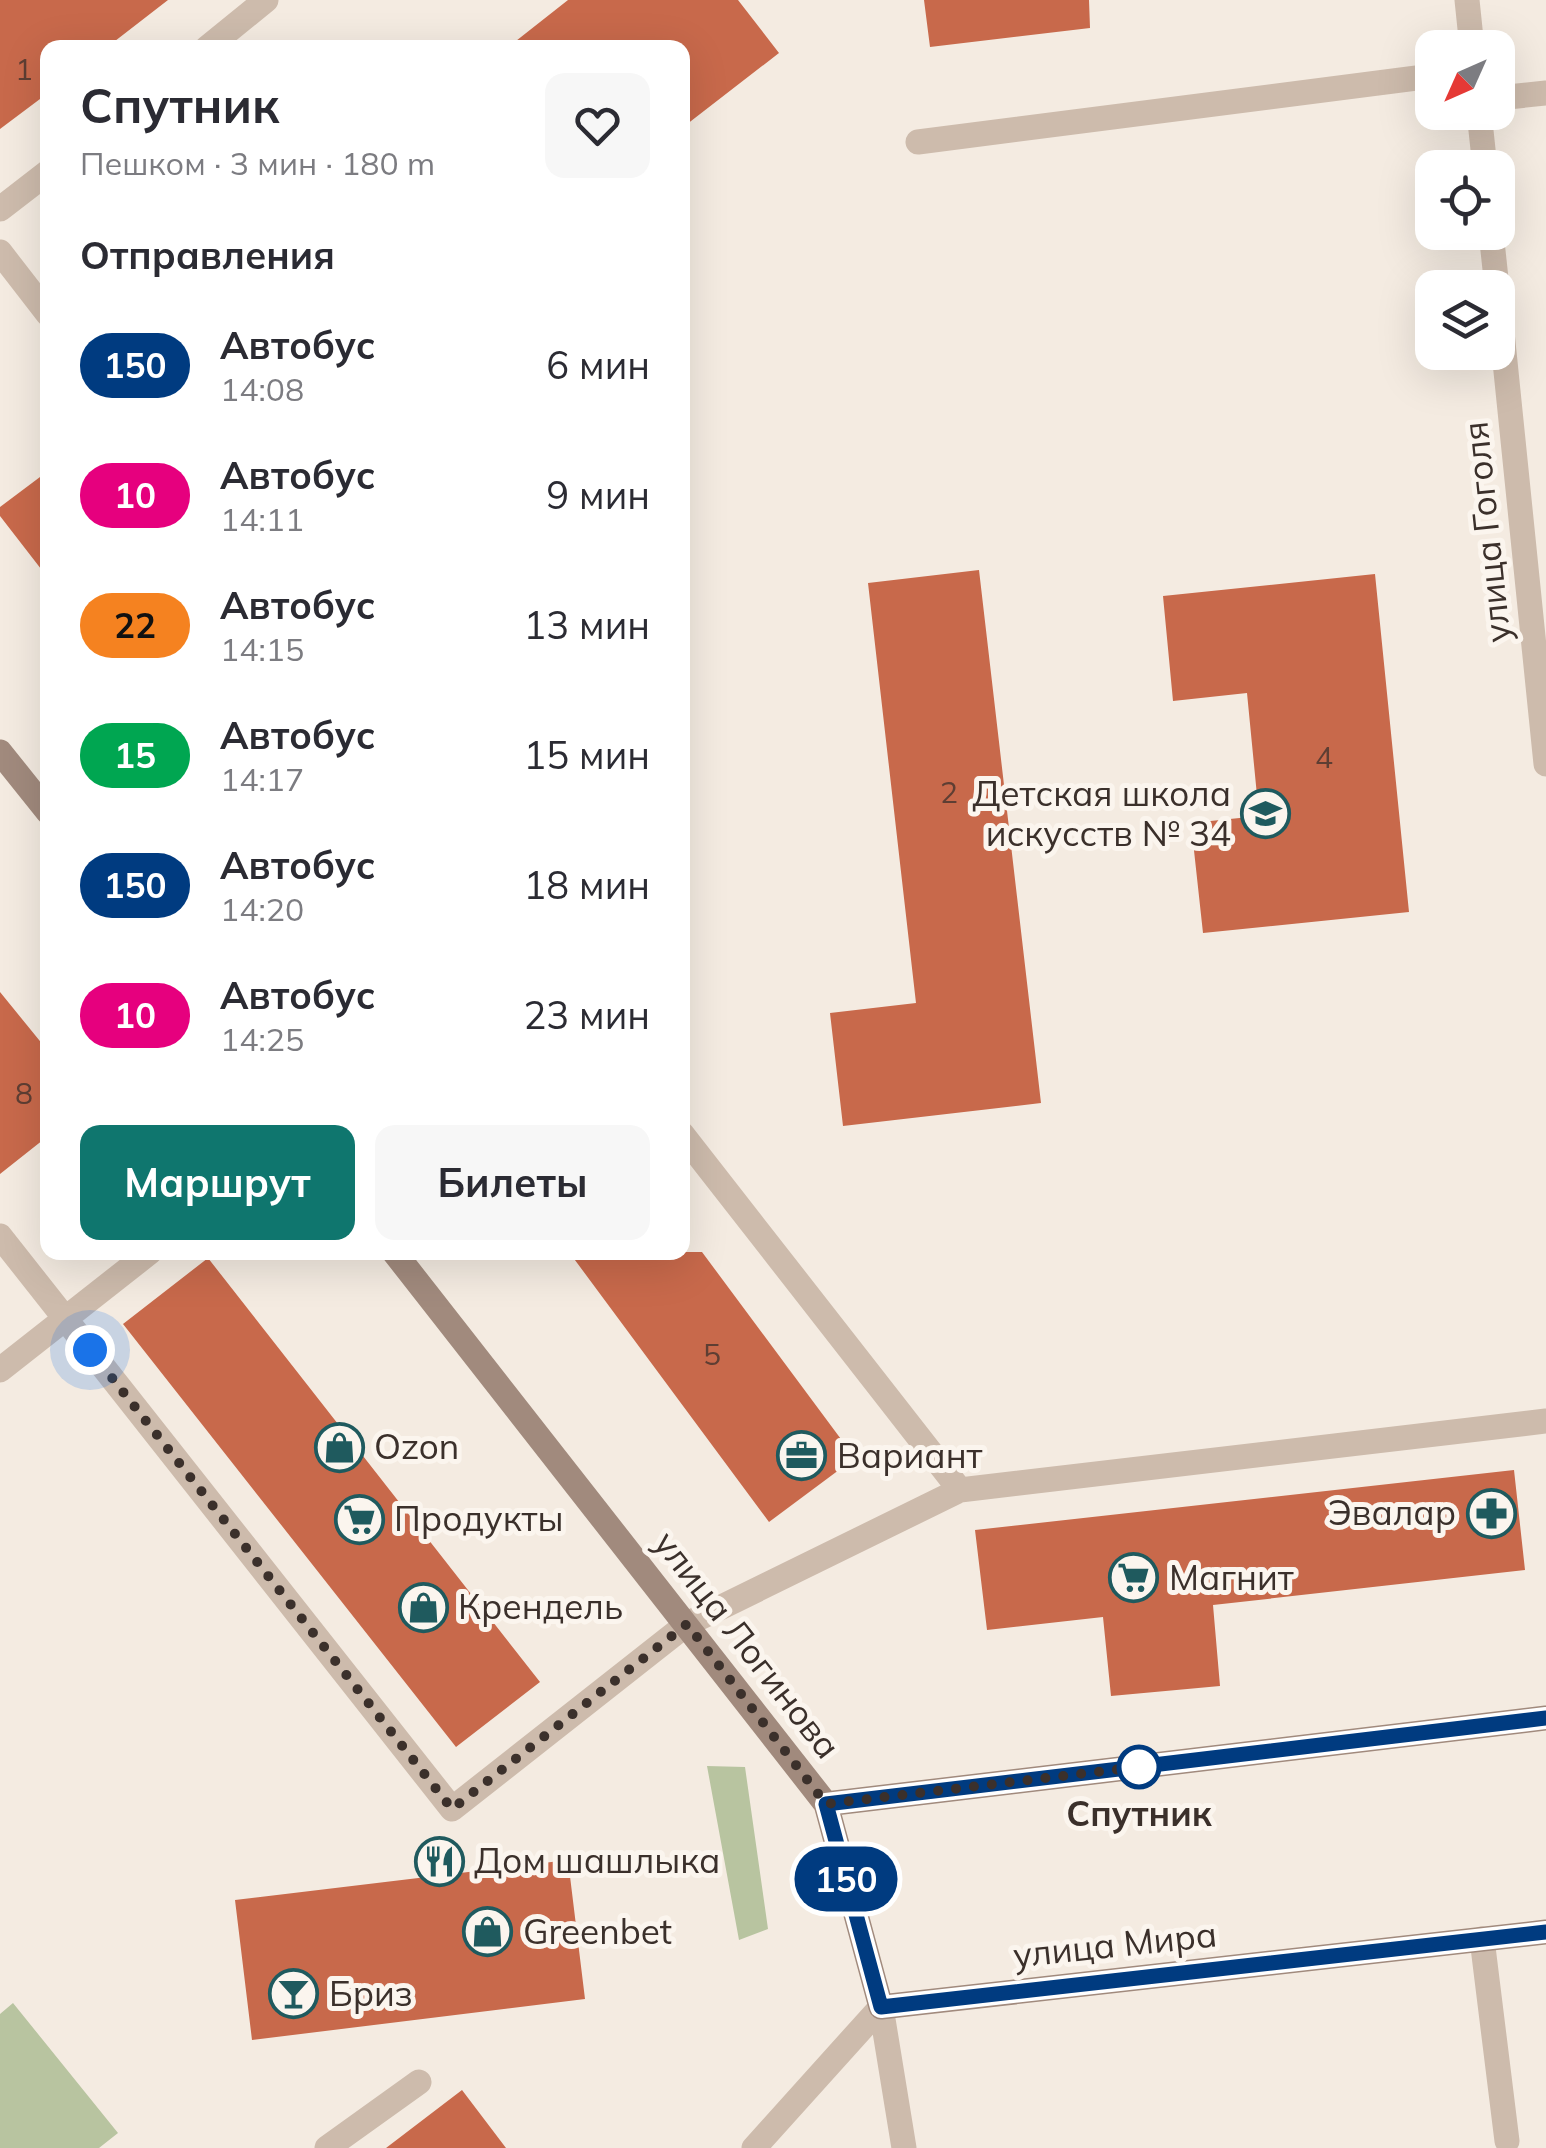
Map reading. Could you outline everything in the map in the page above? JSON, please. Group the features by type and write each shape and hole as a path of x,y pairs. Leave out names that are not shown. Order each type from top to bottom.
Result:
{"main road":[{"path":"0,752 40,802"},
{"name":"улица Логинова","path":"400,1260 826,1804 881,2007"},
{"path":"826,1804 1546,1718"},
{"name":"улица Мира","path":"881,2007 1546,1932"}],"street":[{"path":"217,40 266,0"},
{"path":"1467,0 1470,30"},
{"path":"918,142 1415,78"},
{"path":"1515,96 1546,93"},
{"path":"0,209 40,178"},
{"path":"0,252 40,304"},
{"name":"улица Гоголя","path":"1505,370 1546,764"},
{"path":"690,1144 960,1490"},
{"path":"0,1236 452,1809 687,1624 960,1490 1546,1421"},
{"path":"0,1370 140,1260"},
{"path":"1482,1939 1507,2141"},
{"path":"754,2148 881,2007"},
{"name":"улица Логинова","path":"881,2007 904,2148"},
{"path":"327,2148 419,2082"}],"green space":[{"path":"707,1766 745,1767 768,1929 739,1940"},
{"path":"13,2003 118,2133 99,2148 0,2148 0,2014"}],"building":[{"path":"0,0 168,0 116,40 40,40 40,99 0,129"},
{"path":"568,0 738,0 779,53 690,122 690,40 517,40"},
{"path":"924,0 1089,0 1090,28 930,47"},
{"path":"40,477 40,568 0,516 0,507"},
{"path":"979,570 1041,1103 843,1126 830,1013 916,1003 868,583"},
{"path":"1375,574 1409,912 1203,933 1191,823 1259,816 1247,693 1173,701 1163,596"},
{"path":"0,992 40,1041 40,1142 0,1174"},
{"path":"690,1252 702,1252 855,1458 769,1522 575,1260 690,1260"},
{"path":"210,1260 540,1682 456,1747 123,1324"},
{"path":"1514,1470 1525,1570 1213,1605 1220,1686 1111,1696 1103,1617 987,1630 975,1530"},
{"path":"568,1860 585,1999 252,2040 235,1900"},
{"path":"462,2090 506,2148 386,2148"}],"bus line":[{"name":"150","path":"1546,1718 826,1804 881,2007 1546,1932"}],"place":[{"name":"Детская школа искусств № 34","path":"1266,814"},
{"name":"Ozon","path":"339,1447"},
{"name":"Вариант","path":"802,1456"},
{"name":"Эвалар","path":"1491,1513"},
{"name":"Продукты","path":"359,1519"},
{"name":"Магнит","path":"1134,1578"},
{"name":"Крендель","path":"423,1607"},
{"name":"Спутник","path":"1139,1767"},
{"name":"Дом шашлыка","path":"439,1861"},
{"name":"Greenbet","path":"488,1932"},
{"name":"Бриз","path":"294,1994"}],"route":[{"path":"90,1350 452,1809 687,1624 826,1804 1139,1767"}]}
